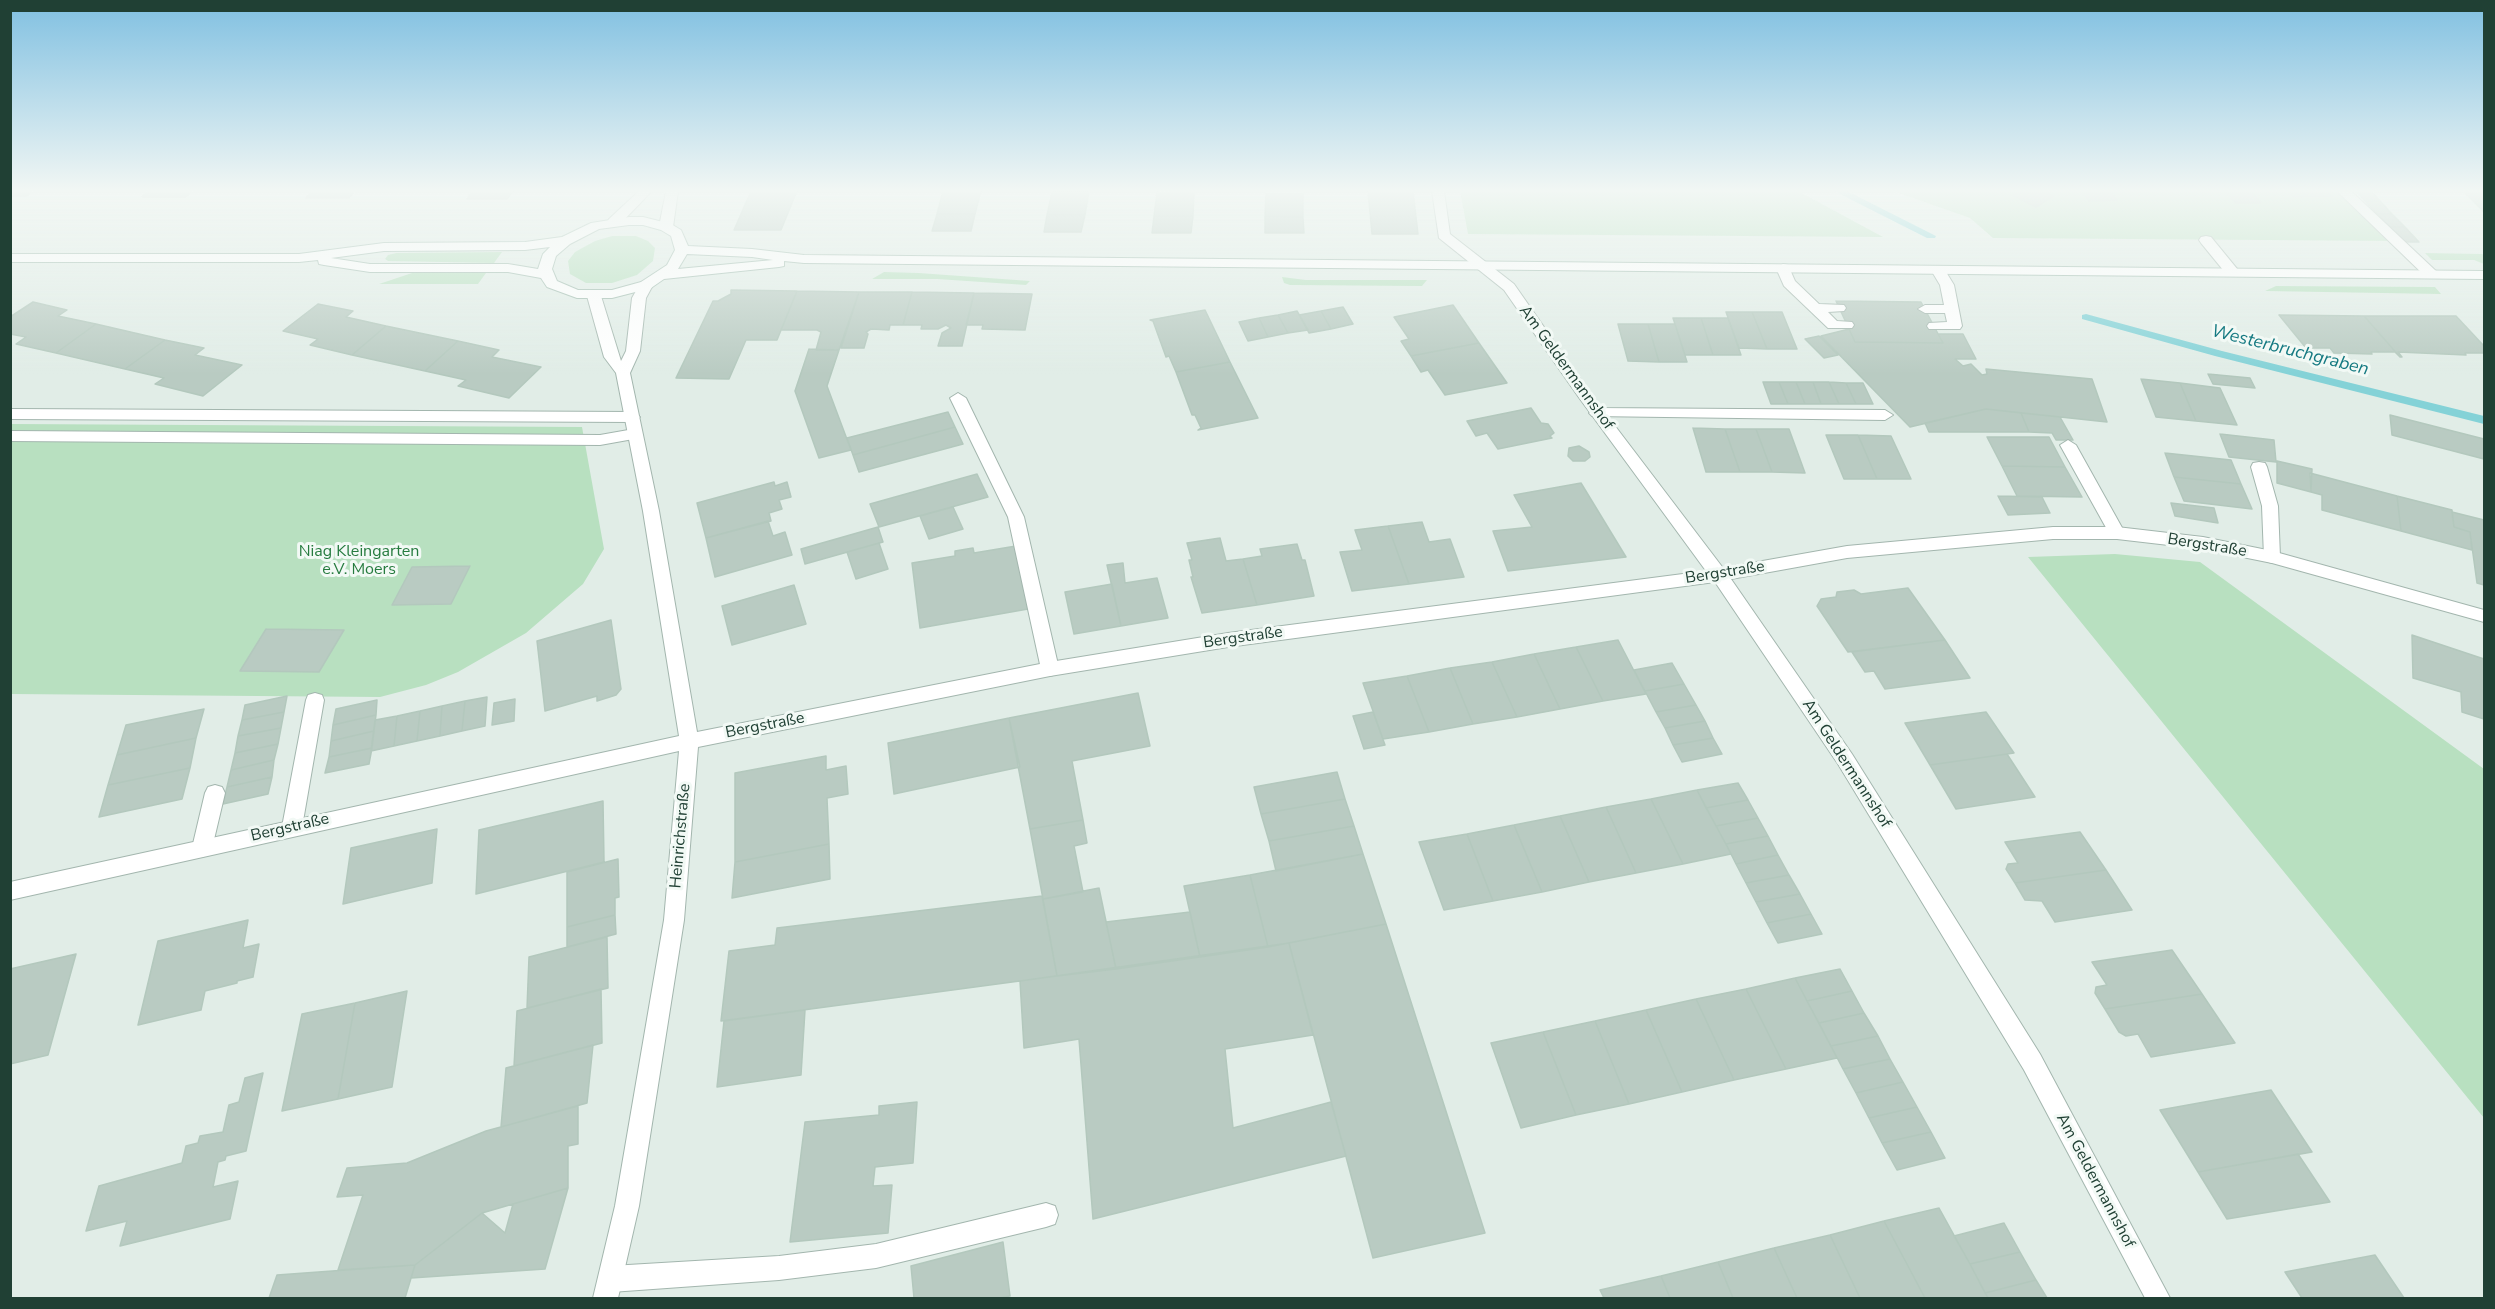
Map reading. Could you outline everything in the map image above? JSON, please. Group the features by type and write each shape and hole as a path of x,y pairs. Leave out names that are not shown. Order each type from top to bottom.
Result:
{"street":[{"path":"10,258 298,258 349,252"},
{"path":"552,252 545,269 552,284 562,290 594,296 646,285 673,267 681,252"},
{"path":"731,252 804,259 2484,275"},
{"name":"Am Geldermannshof","path":"1465,252 1509,287 1597,413 1719,574 1845,759 2032,1062 2158,1299"},
{"path":"2216,252 2233,273"},
{"path":"2408,252 2431,274"},
{"path":"298,258 370,268 508,268 546,275"},
{"path":"663,275 749,268 804,259"},
{"path":"1783,268 1789,283 1833,325 1847,325"},
{"path":"1934,326 1954,326 1947,285 1938,270"},
{"path":"623,373 633,351 639,298 646,285"},
{"name":"Heinrichstraße","path":"594,296 611,357 623,373 651,511 689,741 674,920 627,1206 609,1289"},
{"path":"1817,308 1839,308"},
{"path":"1925,309 1952,309"},
{"path":"958,398 1016,518 1050,669"},
{"path":"1597,413 1886,415"},
{"path":"10,414 633,426"},
{"path":"10,436 600,440 633,426"},
{"path":"2068,445 2117,533"},
{"path":"2259,467 2270,506 2272,557"},
{"name":"Bergstraße","path":"10,891 689,741 1050,669 1239,638 1719,574 1847,552 2053,533 2117,533 2203,543 2272,557 2484,616"},
{"path":"292,827 315,700"},
{"path":"202,848 215,793"},
{"path":"609,1289 876,1256 1046,1215"}],"green space":[{"path":"502,252 494,263 388,261 385,259 388,255"},
{"path":"575,252 654,252 653,261 637,275 612,283 586,283 570,274 568,261"},
{"path":"2425,253 2482,254 2484,264 2474,260 2432,260"},
{"path":"884,272 1030,281 1026,285 937,279 872,279"},
{"path":"412,273 486,273 478,284 379,284"},
{"path":"1282,277 1306,280 1427,280 1422,286 1290,285 1284,283"},
{"path":"2276,286 2435,287 2441,294 2265,291"},
{"name":"Niag Kleingarten e.V. Moers","path":"11,424 582,427 604,549 583,584 526,633 458,672 426,685 380,697 11,694"},
{"path":"2115,554 2200,562 2484,769 2484,1118 2028,557"}],"building":[{"path":"731,290 797,291 777,340 746,340 729,379 676,378 713,301 718,301 731,294"},
{"path":"797,291 859,292 839,350 816,350 821,332 817,330 781,330"},
{"path":"859,292 912,292 903,325 890,325 889,330 871,329 866,332 868,334 864,348 841,348"},
{"path":"912,292 974,293 962,346 938,346 942,333 951,328 946,325 938,329 921,329 922,325 903,325"},
{"path":"974,293 1032,294 1025,330 982,329 983,325 966,325"},
{"path":"1836,301 1921,302 1943,343 1855,342"},
{"path":"33,302 67,310 58,316 96,324 56,353 16,344 26,337 10,334 10,317"},
{"path":"318,304 353,311 346,317 386,326 352,355 310,345 318,339 283,331"},
{"path":"1453,305 1479,343 1411,356 1401,341 1409,339 1394,317"},
{"path":"1343,307 1353,324 1331,329 1321,311"},
{"path":"1205,310 1230,362 1176,372 1169,356 1166,357 1153,321 1150,320"},
{"path":"1297,311 1308,330 1288,333 1278,315"},
{"path":"1321,311 1331,329 1309,333 1299,315"},
{"path":"1726,312 1752,312 1767,349 1739,348"},
{"path":"1752,312 1782,312 1797,349 1767,349"},
{"path":"1278,315 1288,333 1268,337 1259,318"},
{"path":"2279,315 2364,316 2400,357 2395,352 2334,353 2330,348 2306,348"},
{"path":"2364,316 2456,316 2484,346 2484,353 2465,353 2466,355 2398,352 2402,357 2400,357"},
{"path":"1259,318 1268,337 1248,341 1239,322"},
{"path":"1673,318 1701,318 1713,355 1685,355"},
{"path":"1701,318 1728,318 1741,355 1713,355"},
{"path":"96,324 165,340 125,369 56,353"},
{"path":"1618,324 1648,324 1659,362 1628,361"},
{"path":"1648,324 1675,324 1687,362 1659,362"},
{"path":"386,326 458,341 425,371 352,355"},
{"path":"1849,329 1855,342 1943,343 1938,334 1963,334 1976,359 1955,359 1963,366 1971,364 1982,375 1987,374 1986,369 2092,379 2107,422 1986,409 1910,427 1821,336"},
{"path":"1819,336 1838,355 1824,358 1805,339"},
{"path":"165,340 204,348 195,355 242,365 203,396 155,384 164,378 125,369"},
{"path":"458,341 499,350 492,357 541,367 509,398 458,386 466,380 425,371"},
{"path":"1479,343 1507,383 1445,395 1428,370 1421,372 1411,356"},
{"path":"809,349 839,350 827,386 851,450 819,458 795,391"},
{"path":"1230,362 1258,418 1198,430 1201,428 1195,415 1192,415 1176,372"},
{"path":"2208,374 2250,378 2255,388 2213,384"},
{"path":"2141,379 2180,383 2196,421 2156,417"},
{"path":"1763,382 1779,382 1788,404 1771,404"},
{"path":"1779,382 1796,382 1805,404 1788,404"},
{"path":"1796,382 1813,382 1821,404 1805,404"},
{"path":"1813,382 1829,382 1839,404 1821,404"},
{"path":"1829,382 1846,383 1856,404 1839,404"},
{"path":"1846,383 1863,383 1873,404 1856,404"},
{"path":"2180,383 2220,388 2237,425 2196,421"},
{"path":"1531,408 1541,423 1548,424 1554,433 1550,436 1552,438 1498,449 1487,433 1476,436 1467,421"},
{"path":"1986,409 2021,413 2029,432 1929,432 1925,423"},
{"path":"948,412 955,427 853,455 847,438"},
{"path":"2021,413 2060,417 2073,440 2056,440 2052,433 2029,432"},
{"path":"2390,415 2484,439 2484,459 2392,435"},
{"path":"955,427 963,444 859,472 853,455"},
{"path":"1693,428 1725,429 1740,472 1706,472"},
{"path":"1725,429 1756,429 1772,472 1740,472"},
{"path":"1756,429 1789,429 1805,473 1772,472"},
{"path":"2220,434 2274,440 2276,462 2229,457"},
{"path":"1826,435 1858,435 1877,479 1844,479"},
{"path":"1858,435 1891,436 1911,479 1877,479"},
{"path":"1987,437 2049,437 2065,467 2002,466"},
{"path":"1579,446 1589,452 1590,457 1585,461 1573,461 1568,456 1569,448"},
{"path":"2165,453 2231,460 2241,484 2174,477"},
{"path":"2277,461 2312,469 2311,492 2277,483"},
{"path":"2002,466 2065,467 2082,497 2017,496"},
{"path":"2310,473 2397,496 2401,531 2322,510 2322,495 2311,492"},
{"path":"977,474 988,497 879,527 870,504"},
{"path":"2174,477 2241,484 2252,509 2184,501"},
{"path":"774,482 775,486 787,482 791,497 779,500 782,509 769,513 771,521 706,538 697,503"},
{"path":"1581,483 1626,557 1508,571 1493,531 1532,527 1514,495"},
{"path":"1998,496 2042,497 2050,513 2008,515"},
{"path":"2397,496 2452,510 2454,527 2470,532 2472,550 2401,531"},
{"path":"2171,503 2214,508 2218,523 2175,516"},
{"path":"953,507 963,529 929,539 920,516"},
{"path":"2452,512 2484,520 2484,585 2477,583 2470,532 2454,527"},
{"path":"768,521 773,536 785,532 792,555 715,577 706,538"},
{"path":"1422,522 1429,542 1450,539 1464,577 1409,584 1388,526"},
{"path":"1388,526 1409,584 1352,591 1340,552 1362,550 1355,530"},
{"path":"878,527 883,542 805,564 801,549"},
{"path":"1220,538 1226,561 1243,559 1257,605 1202,613 1191,577 1193,577 1189,560 1192,560 1187,543"},
{"path":"879,543 888,569 856,579 847,552"},
{"path":"1297,544 1302,560 1305,560 1314,596 1257,605 1243,559 1262,556 1260,549"},
{"path":"1016,546 1028,609 920,628 912,563 955,556 955,551 973,548 974,553"},
{"path":"1123,563 1125,583 1157,578 1168,618 1121,626 1107,565"},
{"path":"470,566 451,604 392,605 412,567"},
{"path":"1112,584 1121,626 1074,634 1065,592"},
{"path":"794,585 806,624 732,645 722,606"},
{"path":"1908,588 1945,640 1848,652 1817,606 1821,599 1836,597 1837,592 1854,590 1861,594"},
{"path":"611,620 621,689 616,695 597,701 597,696 545,711 537,641"},
{"path":"266,629 344,630 319,672 240,671"},
{"path":"2412,635 2484,659 2484,719 2462,712 2461,692 2413,678"},
{"path":"1618,640 1646,694 1603,701 1576,647"},
{"path":"1945,640 1970,678 1885,689 1874,671 1865,672 1852,652"},
{"path":"1576,647 1603,701 1560,709 1534,654"},
{"path":"1534,654 1560,709 1517,717 1492,662"},
{"path":"1492,662 1517,717 1473,724 1450,668"},
{"path":"1672,663 1684,684 1645,691 1634,670"},
{"path":"1450,668 1473,724 1429,732 1407,676"},
{"path":"1407,676 1429,732 1383,739 1363,683"},
{"path":"1684,684 1696,705 1656,712 1645,691"},
{"path":"1138,693 1150,746 1072,761 1083,820 1030,829 1009,718"},
{"path":"287,696 284,712 242,720 245,705"},
{"path":"487,697 485,726 462,731 465,701"},
{"path":"515,699 514,721 492,725 494,703"},
{"path":"377,700 376,715 333,725 336,709"},
{"path":"465,701 462,731 440,736 442,706"},
{"path":"1696,705 1705,721 1665,728 1656,712"},
{"path":"442,706 440,736 417,741 420,711"},
{"path":"204,709 196,738 117,755 126,725"},
{"path":"420,711 417,741 394,746 397,716"},
{"path":"284,712 281,728 238,736 242,720"},
{"path":"1373,712 1385,745 1364,749 1353,716"},
{"path":"1986,712 2014,753 1930,765 1905,723"},
{"path":"376,715 374,731 331,741 333,725"},
{"path":"397,716 394,746 371,751 375,720"},
{"path":"1009,718 1020,767 894,794 888,743"},
{"path":"1705,721 1713,738 1673,745 1665,728"},
{"path":"281,728 278,744 235,753 238,736"},
{"path":"374,731 372,748 329,757 331,741"},
{"path":"196,738 190,768 108,785 117,755"},
{"path":"1713,738 1722,754 1682,762 1673,745"},
{"path":"278,744 274,760 231,770 235,753"},
{"path":"372,748 369,764 325,773 329,757"},
{"path":"2007,754 2035,797 1956,809 1930,765"},
{"path":"826,756 826,770 846,766 848,794 827,798 829,844 735,862 735,773"},
{"path":"274,760 272,777 227,787 231,770"},
{"path":"190,768 182,799 99,817 108,785"},
{"path":"1337,772 1345,799 1261,814 1254,787"},
{"path":"272,777 268,794 223,804 227,787"},
{"path":"1738,783 1748,800 1706,808 1697,790"},
{"path":"1697,790 1731,854 1683,864 1651,799"},
{"path":"1345,799 1354,826 1269,841 1261,814"},
{"path":"1651,799 1683,864 1636,873 1606,807"},
{"path":"1748,800 1758,818 1716,826 1706,808"},
{"path":"603,801 604,862 476,894 479,830"},
{"path":"1606,807 1636,873 1589,882 1560,816"},
{"path":"1560,816 1589,882 1542,892 1514,825"},
{"path":"1758,818 1768,836 1726,844 1716,826"},
{"path":"1083,820 1087,843 1074,846 1083,892 1043,899 1030,829"},
{"path":"1514,825 1542,892 1493,901 1467,834"},
{"path":"1354,826 1363,854 1276,871 1269,841"},
{"path":"437,829 432,883 343,904 351,848"},
{"path":"2080,832 2106,870 2015,883 2006,869 2008,864 2018,863 2005,842"},
{"path":"1467,834 1493,901 1444,910 1419,842"},
{"path":"1768,836 1778,855 1736,864 1726,844"},
{"path":"829,844 830,879 732,898 735,862"},
{"path":"1363,854 1386,924 1268,947 1250,875"},
{"path":"1778,855 1789,875 1746,883 1736,864"},
{"path":"618,859 619,897 615,898 615,915 567,927 567,872"},
{"path":"2106,870 2132,910 2055,922 2042,901 2025,900 2015,883"},
{"path":"1250,875 1268,947 1200,957 1184,886"},
{"path":"1789,875 1800,894 1756,902 1746,883"},
{"path":"1099,888 1116,969 1057,976 1043,899"},
{"path":"1800,894 1811,914 1767,923 1756,902"},
{"path":"1042,896 1057,976 721,1021 729,951 775,945 777,928"},
{"path":"1190,912 1200,957 1116,969 1106,922"},
{"path":"1811,914 1822,934 1778,943 1767,923"},
{"path":"615,915 616,934 567,947 567,927"},
{"path":"248,920 243,948 259,944 253,977 205,991 201,1010 138,1025 158,941"},
{"path":"1386,924 1485,1233 1373,1258 1289,943"},
{"path":"607,937 608,988 527,1008 529,957"},
{"path":"1289,943 1313,1035 1225,1049 1233,1128 1331,1102 1346,1156 1093,1219 1079,1039 1024,1048 1020,981"},
{"path":"2172,950 2202,994 2105,1009 2095,993 2096,987 2107,985 2092,962"},
{"path":"76,954 48,1055 10,1064 10,969"},
{"path":"1840,969 1852,991 1807,1001 1795,978"},
{"path":"1795,978 1837,1058 1786,1069 1746,989"},
{"path":"601,989 602,1043 514,1066 517,1011"},
{"path":"1746,989 1786,1069 1734,1080 1696,999"},
{"path":"407,991 392,1087 338,1099 355,1003"},
{"path":"1852,991 1864,1013 1819,1023 1807,1001"},
{"path":"2202,994 2235,1043 2151,1057 2138,1034 2126,1036 2119,1032 2105,1009"},
{"path":"1696,999 1734,1080 1682,1092 1646,1010"},
{"path":"355,1003 338,1099 282,1111 302,1014"},
{"path":"805,1010 801,1075 717,1087 724,1021"},
{"path":"1646,1010 1682,1092 1629,1104 1595,1021"},
{"path":"1864,1013 1878,1036 1831,1046 1819,1023"},
{"path":"1595,1021 1629,1104 1576,1115 1543,1032"},
{"path":"1543,1032 1576,1115 1521,1128 1491,1043"},
{"path":"1878,1036 1890,1059 1843,1069 1831,1046"},
{"path":"593,1045 587,1103 501,1127 506,1068"},
{"path":"1890,1059 1903,1082 1856,1093 1843,1069"},
{"path":"263,1073 246,1151 226,1156 225,1160 218,1162 213,1187 238,1181 230,1219 120,1246 127,1221 86,1231 99,1186 182,1163 186,1146 198,1143 200,1136 223,1132 229,1105 239,1102 245,1078"},
{"path":"1903,1082 1917,1107 1869,1118 1856,1093"},
{"path":"2271,1090 2312,1152 2198,1172 2160,1110"},
{"path":"917,1102 913,1163 875,1167 873,1186 892,1185 888,1233 790,1242 805,1122 879,1115 879,1106"},
{"path":"578,1106 578,1144 568,1146 568,1188 482,1213 415,1265 338,1270 363,1195 337,1197 347,1168 407,1163 486,1131"},
{"path":"1917,1107 1931,1132 1882,1143 1869,1118"},
{"path":"1931,1132 1945,1158 1897,1170 1882,1143"},
{"path":"2298,1154 2330,1202 2227,1219 2198,1172"},
{"path":"568,1188 545,1269 411,1278 415,1265 482,1213 505,1233 513,1204"},
{"path":"1939,1208 1988,1298 1925,1298 1884,1221"},
{"path":"1884,1221 1925,1298 1860,1298 1830,1235"},
{"path":"2004,1223 2020,1252 1970,1264 1954,1236"},
{"path":"1830,1235 1860,1298 1797,1298 1774,1248"},
{"path":"1003,1242 1010,1296 914,1298 911,1266"},
{"path":"1774,1248 1797,1298 1733,1298 1718,1262"},
{"path":"2020,1252 2036,1280 1985,1293 1970,1264"},
{"path":"2375,1255 2404,1298 2302,1298 2285,1272"},
{"path":"1718,1262 1733,1298 1670,1298 1661,1276"},
{"path":"415,1265 405,1298 269,1298 277,1275"},
{"path":"1661,1276 1670,1298 1604,1298 1600,1290"},
{"path":"2036,1280 2047,1298 1988,1298 1985,1293"}],"waterway":[{"name":"Westerbruchgraben","path":"2086,317 2219,354 2484,420"}]}
